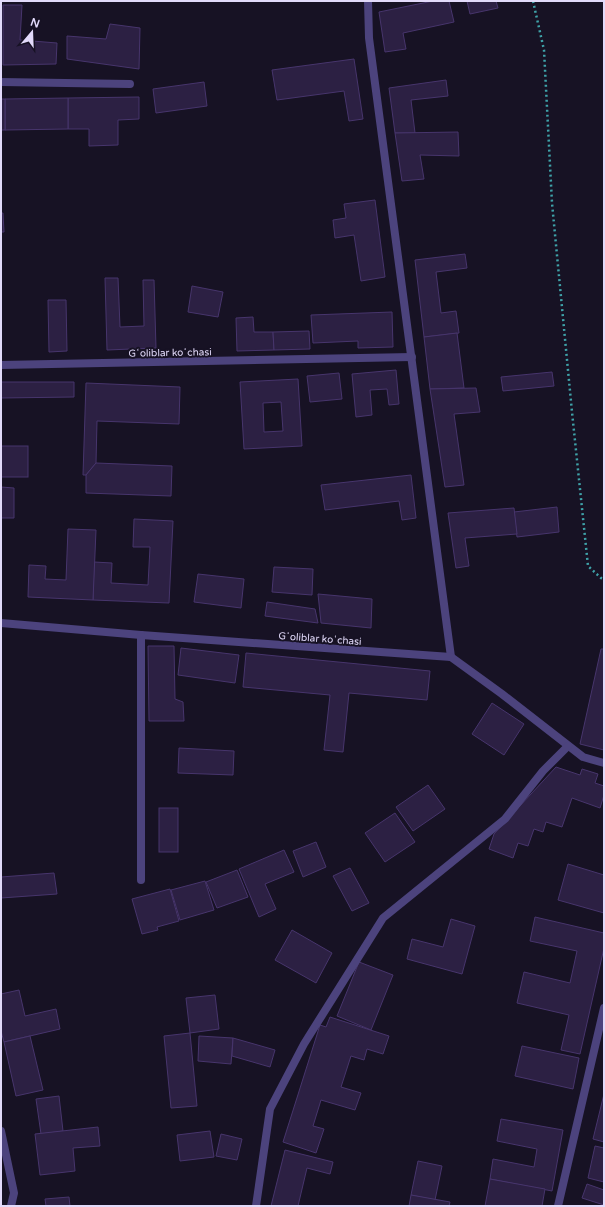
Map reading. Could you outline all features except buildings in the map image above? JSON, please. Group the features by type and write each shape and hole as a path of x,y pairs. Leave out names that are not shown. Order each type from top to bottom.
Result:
{"street":[{"path":"368,1 370,38 451,656 582,757 604,763"},
{"path":"1,82 130,84"},
{"name":"Gʻoliblar koʻchasi","path":"1,365 412,357"},
{"name":"Gʻoliblar koʻchasi","path":"1,623 141,635 451,656"},
{"path":"141,635 141,880"},
{"path":"256,1206 270,1109 304,1044 383,918 505,819 543,771 568,746"},
{"path":"558,1206 604,1008"},
{"path":"1,1131 14,1193 11,1206"}],"path":[{"path":"533,1 544,50 552,203 588,566 604,579"}]}
